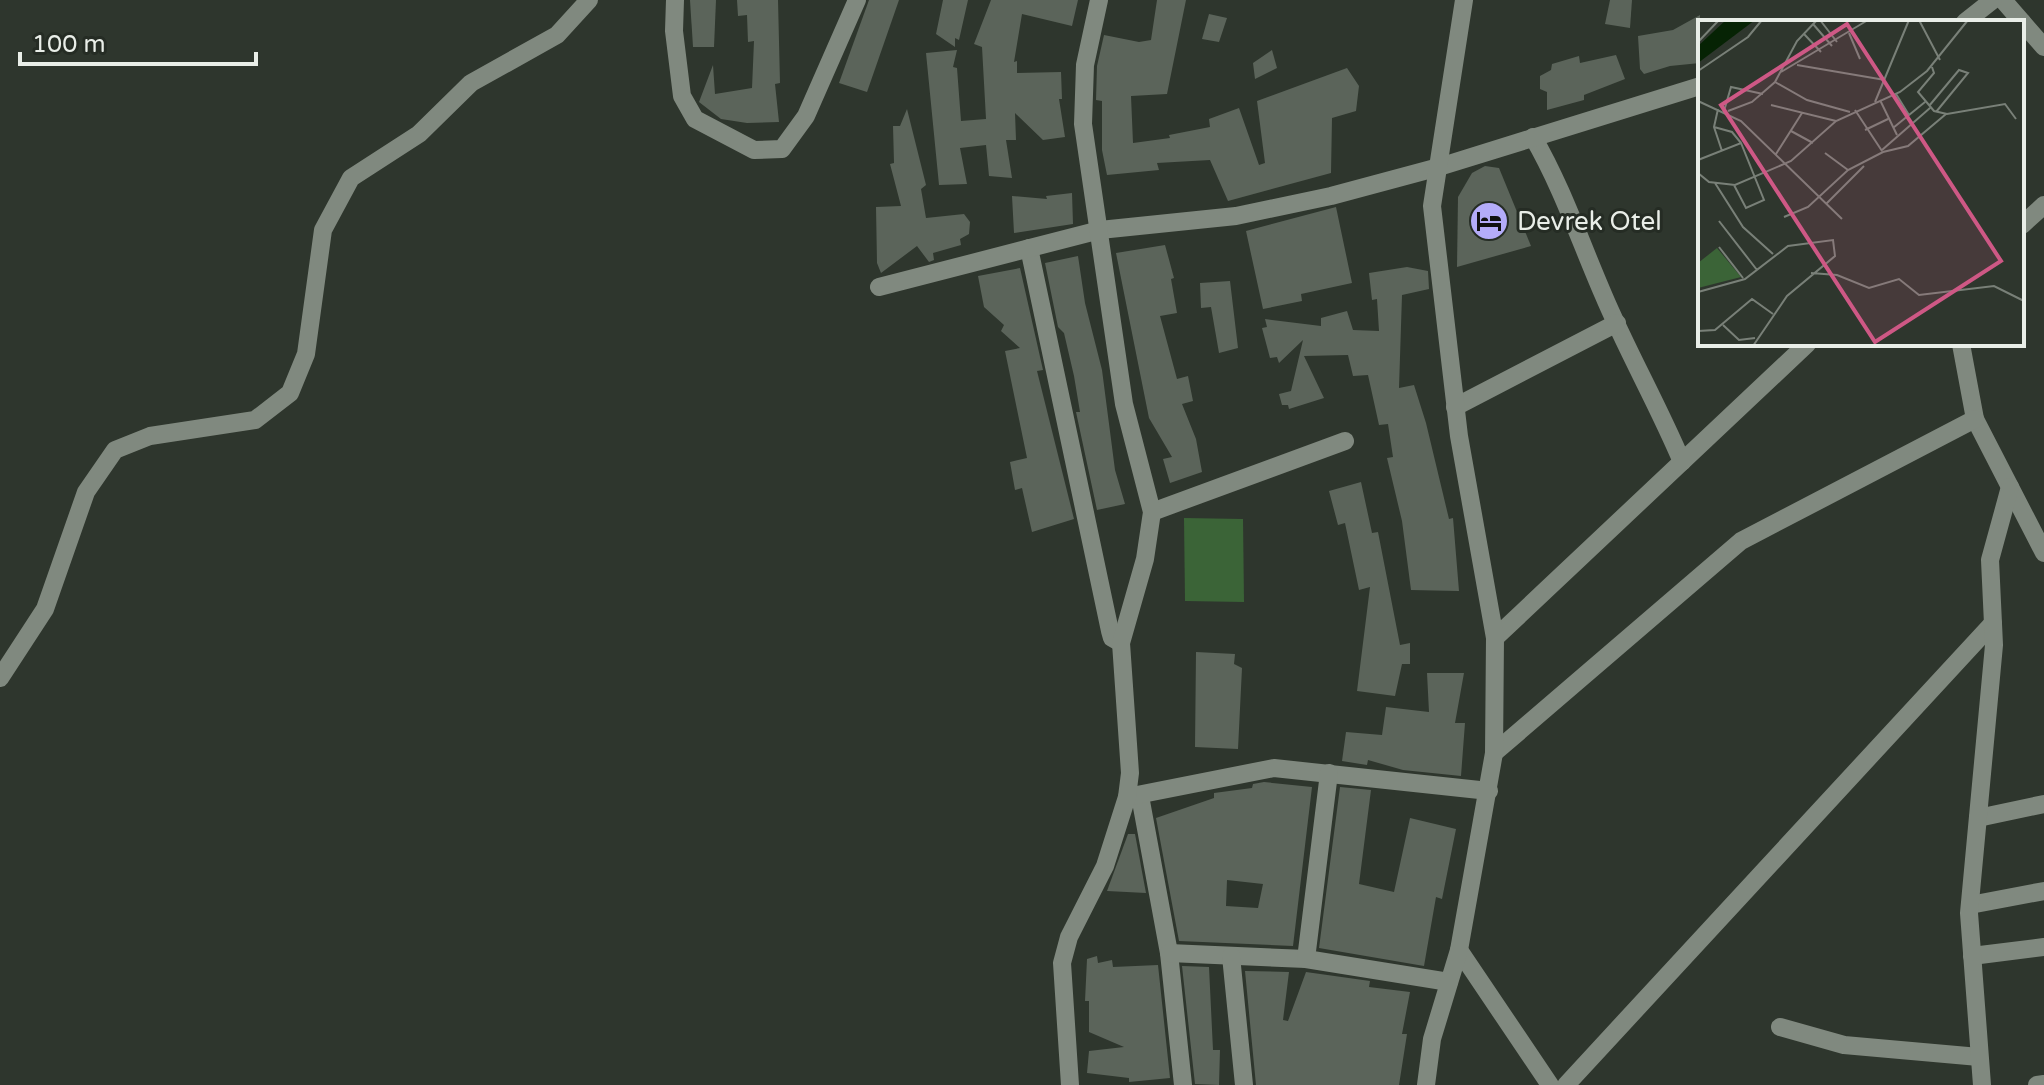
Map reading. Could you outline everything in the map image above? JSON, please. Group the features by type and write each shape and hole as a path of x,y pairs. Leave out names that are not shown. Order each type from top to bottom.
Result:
{"street":[{"path":"0,678 45,609 86,492 115,450 150,436 255,420 290,393 306,354 323,230 351,178 419,134 471,83 557,35 589,0"},
{"path":"675,0 674,31 682,96 695,119 754,150 782,149 806,116 857,0"},
{"path":"1099,0 1085,65 1082,98 1090,178 1124,404 1152,512 1145,559 1121,643 1130,773 1169,953 1183,1085"},
{"path":"1426,1085 1432,1039 1459,950 1494,753 1495,638 1455,407 1432,206 1464,0"},
{"path":"1968,20 1995,1"},
{"path":"1986,20 1995,1"},
{"path":"1995,1 2019,20"},
{"path":"2024,24 2044,47"},
{"path":"879,287 1100,230 1236,216 1439,167 1698,87"},
{"path":"1533,137 1558,181 1617,323 1682,462"},
{"path":"2024,223 2044,205"},
{"path":"1029,248 1110,631 1112,638 1121,643"},
{"path":"1455,407 1617,323"},
{"path":"1495,638 1805,346"},
{"path":"1961,346 1975,419 2044,553"},
{"path":"1494,753 1741,541 1975,419"},
{"path":"1152,512 1345,441"},
{"path":"1982,1085 1970,905 1993,623 1990,560 2010,487"},
{"path":"1566,1085 1993,623"},
{"path":"1133,797 1261,769 1329,773 1489,791"},
{"path":"1306,959 1329,773"},
{"path":"1070,1085 1062,976 1064,950 1105,866 1133,797"},
{"path":"1978,818 2044,804"},
{"path":"1970,905 2044,891"},
{"path":"1972,956 2044,947"},
{"path":"1459,950 1550,1085"},
{"path":"1169,953 1306,959 1449,982"},
{"path":"1231,956 1244,1085"},
{"path":"1780,1027 1844,1045 1979,1057"},
{"path":"2037,1085 2044,1084"}],"green space":[{"path":"1184,518 1243,519 1244,602 1185,601"}],"building":[{"path":"690,0 716,0 714,47 693,47"},
{"path":"737,0 778,0 780,83 775,84 779,122 747,123 721,119 699,102 713,65 715,94 752,88 754,41 748,42 747,15 738,16"},
{"path":"869,0 899,0 867,92 839,83"},
{"path":"943,0 968,0 955,47 936,34"},
{"path":"991,0 1078,0 1072,26 1022,14 1014,62 1017,61 1017,73 1061,72 1062,99 1059,99 1065,137 1043,140 1015,113 1016,140 1006,140 1012,178 989,176 986,145 960,148 967,184 939,185 926,53 957,50 953,67 957,68 961,121 986,119 982,47 974,44"},
{"path":"1157,0 1186,0 1167,94 1131,96 1133,143 1170,138 1169,135 1210,127 1209,119 1239,108 1259,165 1265,163 1257,101 1347,68 1359,86 1356,111 1332,118 1331,173 1228,201 1210,160 1157,163 1159,170 1107,175 1102,150 1102,101 1096,100 1097,66 1104,35 1139,42 1151,40"},
{"path":"1610,0 1632,0 1630,28 1605,24"},
{"path":"1209,14 1227,18 1219,42 1202,39"},
{"path":"1700,15 1698,63 1670,66 1644,74 1640,69 1638,36 1673,30"},
{"path":"1272,50 1277,68 1255,79 1253,63"},
{"path":"1616,55 1625,79 1584,95 1584,100 1547,110 1547,92 1540,89 1540,76 1551,70 1552,64 1579,56 1580,63"},
{"path":"907,109 926,185 921,189 926,218 964,214 970,222 969,234 960,239 961,245 933,253 934,260 929,262 917,246 881,273 877,263 876,207 901,206 890,164 894,163 893,126 900,126"},
{"name":"Devrek Otel","path":"1485,166 1499,168 1531,246 1457,267 1458,197 1472,173"},
{"path":"1072,193 1073,224 1014,233 1012,196 1047,199 1046,196"},
{"path":"1336,207 1352,283 1301,294 1302,301 1263,309 1246,231"},
{"path":"1165,245 1174,278 1171,279 1177,313 1160,316 1177,379 1188,376 1193,401 1182,404 1196,439 1202,472 1170,483 1163,459 1172,457 1149,418 1116,253"},
{"path":"1078,256 1085,303 1102,370 1115,470 1125,504 1097,510 1076,412 1080,412 1074,376 1064,333 1058,327 1045,263"},
{"path":"1407,267 1428,271 1429,289 1402,295 1399,388 1414,385 1426,423 1449,519 1453,518 1459,591 1411,590 1402,521 1387,458 1393,457 1388,424 1379,425 1368,375 1353,376 1348,355 1304,356 1324,398 1289,409 1288,405 1282,405 1279,394 1291,391 1303,340 1279,363 1277,357 1270,358 1262,328 1267,327 1265,319 1321,326 1321,318 1347,311 1353,330 1379,331 1377,299 1372,300 1369,273"},
{"path":"1020,268 1043,370 1037,371 1074,519 1032,532 1022,488 1015,490 1010,462 1027,458 1005,351 1020,348 1001,331 1004,325 984,307 978,276"},
{"path":"1230,281 1238,348 1219,353 1211,307 1201,308 1200,283"},
{"path":"1361,482 1372,533 1378,532 1400,645 1410,643 1410,664 1402,664 1395,696 1357,691 1370,587 1359,590 1345,523 1338,525 1329,491"},
{"path":"1196,652 1235,654 1234,664 1242,668 1238,749 1195,747"},
{"path":"1427,673 1464,673 1455,723 1465,723 1461,776 1403,770 1368,760 1367,765 1342,761 1346,732 1382,735 1386,707 1429,712"},
{"path":"1264,782 1312,787 1293,946 1179,941 1156,818 1214,798 1214,793 1252,788 1253,784","holes":["1227,880 1263,884 1258,908 1226,906"]},
{"path":"1340,787 1371,790 1359,884 1394,892 1410,818 1456,829 1442,899 1436,897 1424,966 1319,948"},
{"path":"1128,834 1135,834 1146,893 1107,891"},
{"path":"1097,956 1098,963 1112,960 1113,967 1158,965 1170,1078 1129,1082 1129,1078 1087,1073 1089,1051 1124,1047 1089,1032 1089,1001 1085,1001 1087,959"},
{"path":"1182,966 1209,967 1213,1050 1220,1050 1219,1085 1195,1084"},
{"path":"1245,971 1289,972 1283,1020 1288,1021 1306,972 1370,981 1369,987 1410,992 1402,1034 1407,1034 1399,1085 1256,1085"}],"place":[{"name":"Devrek Otel","path":"1489,221"}]}
